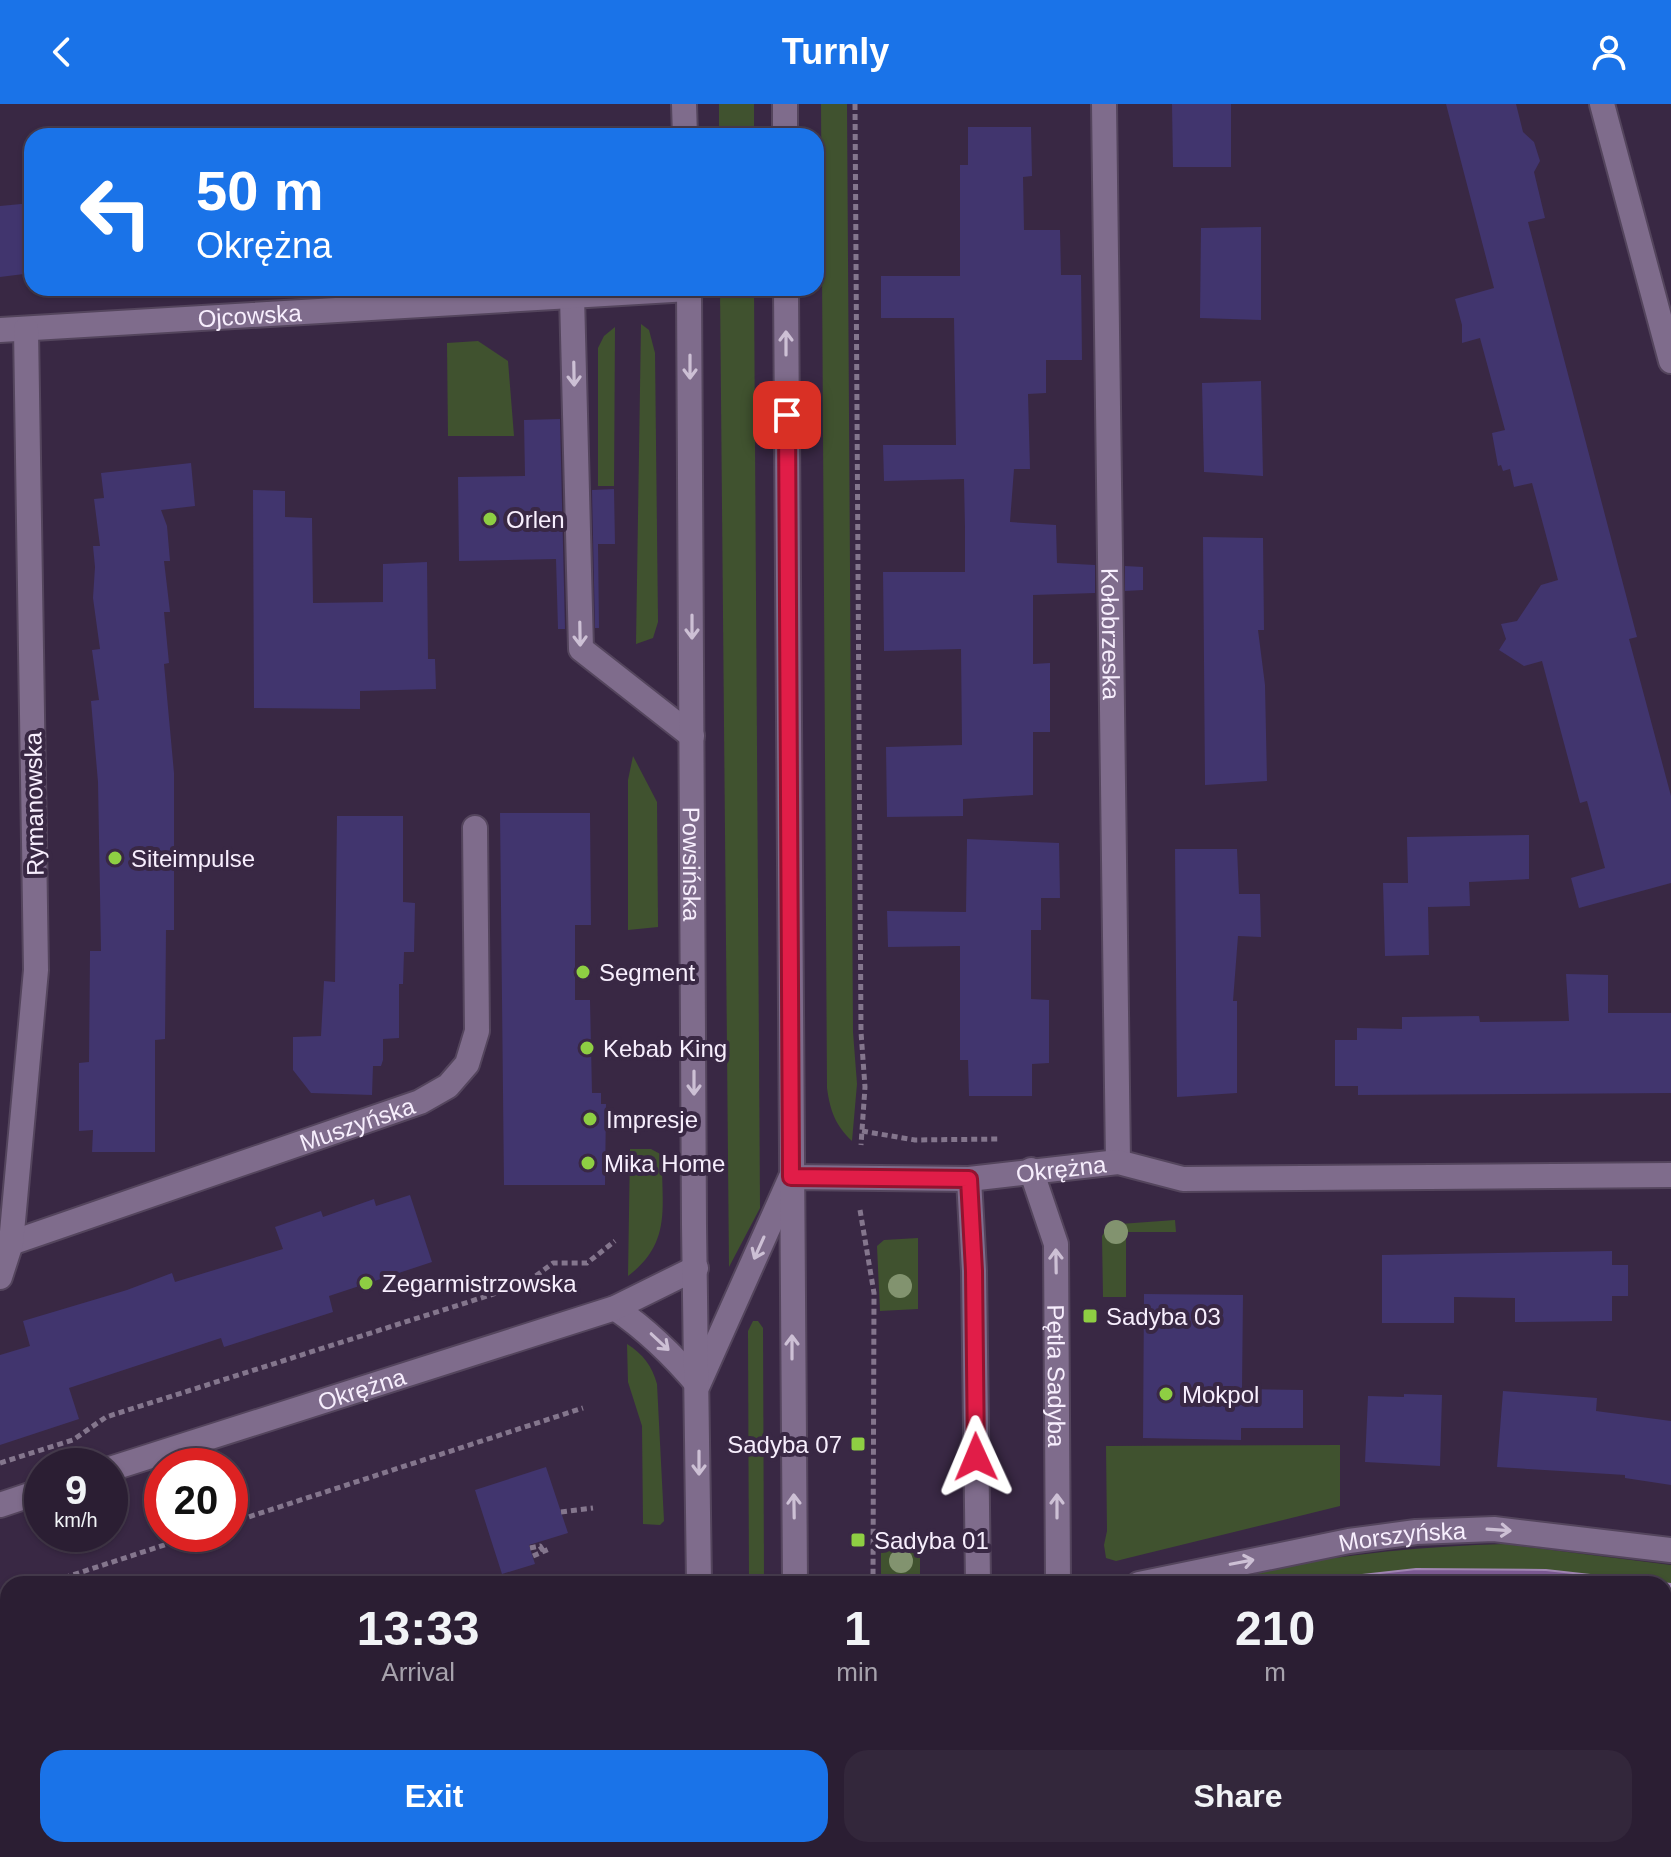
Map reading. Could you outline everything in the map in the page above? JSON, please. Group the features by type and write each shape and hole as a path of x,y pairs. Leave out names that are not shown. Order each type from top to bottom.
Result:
{"street":[{"path":"684,104 685,128"},
{"path":"785,104 785,128"},
{"name":"Kołobrzeska","path":"1104,104 1118,1162"},
{"path":"1602,104 1661,276 1671,361"},
{"path":"572,296 581,649 692,736"},
{"name":"Ojcowska","path":"0,330 572,296"},
{"name":"Powsińska","path":"689,296 699,1572"},
{"path":"786,296 795,1576"},
{"name":"Rymanowska","path":"0,1277 11,1243 36,970 26,329"},
{"name":"Muszyńska","path":"11,1243 420,1102 448,1086 467,1064 477,1031 475,828"},
{"name":"Okrężna","path":"791,1177 969,1179 1118,1162 1183,1179 1671,1175"},
{"name":"Pętla Sadyba","path":"1031,1170 1056,1244 1058,1576"},
{"path":"615,1308 644,1328 672,1354 698,1385 791,1177"},
{"path":"969,1179 974,1271 978,1576"},
{"name":"Okrężna","path":"128,1463 615,1308 696,1268"},
{"path":"0,1505 24,1497"},
{"name":"Morszyńska","path":"1178,1576 1349,1541 1416,1532 1494,1529 1671,1550"}],"path":[{"path":"855,104 861,1032 865,1087 860,1147"},
{"path":"862,1131 915,1140 1007,1139"},
{"path":"858,1202 874,1293 873,1576"},
{"path":"0,1463 73,1440 106,1417 525,1284 553,1263 587,1263 615,1241"},
{"path":"248,1517 583,1408"},
{"path":"561,1512 593,1508"},
{"path":"530,1548 540,1546 547,1550 533,1556"},
{"path":"69,1576 144,1552"}],"green space":[{"path":"719,104 754,104 754,128 719,128"},
{"path":"821,104 847,104 853,1032 857,1084 852,1141 834,1117 827,1088 824,128 821,128"},
{"path":"720,296 754,296 760,1208 729,1267"},
{"path":"641,324 649,330 655,353 658,622 653,638 636,644"},
{"path":"615,327 614,486 598,486 598,348 604,336"},
{"path":"478,341 508,361 514,436 448,436 447,343"},
{"path":"633,756 657,802 658,927 628,930 628,780"},
{"path":"630,1149 651,1149 662,1155 663,1207 662,1222 652,1250 628,1276"},
{"path":"1175,1220 1176,1232 1126,1232 1126,1297 1103,1297 1102,1236 1107,1228 1120,1224"},
{"path":"918,1238 918,1309 880,1311 877,1246 884,1240"},
{"path":"753,1321 758,1321 763,1328 764,1576 749,1576 748,1331"},
{"path":"627,1344 646,1361 657,1384 664,1521 660,1525 643,1524 642,1426 628,1382"},
{"path":"1340,1445 1340,1506 1116,1561 1106,1558 1106,1446"},
{"path":"1505,1544 1671,1565 1671,1576 1238,1576 1354,1555"},
{"path":"920,1546 920,1576 882,1576 881,1548"}],"shaded area":[{"path":"1416,1569 1546,1570 1600,1576 1353,1576"}],"building":[{"path":"1172,104 1231,104 1231,167 1173,167"},
{"path":"1446,104 1516,104 1523,132 1534,142 1540,161 1534,172 1545,218 1528,222 1637,637 1629,639 1671,796 1671,883 1579,908 1571,878 1605,868 1587,801 1580,803 1542,661 1524,666 1499,650 1506,639 1501,624 1517,621 1541,585 1558,580 1532,483 1514,487 1510,469 1503,471 1501,465 1498,466 1492,433 1505,430 1480,338 1462,343 1462,325 1455,299 1494,288"},
{"path":"968,127 1031,127 1032,176 1023,177 1024,230 1060,230 1061,275 1081,275 1082,360 1046,360 1046,393 1028,394 1030,469 1014,469 1010,522 1056,525 1057,563 1095,565 1095,593 1033,595 1033,664 1050,663 1050,732 1033,732 1033,795 963,799 963,816 887,817 886,747 962,745 961,649 884,651 883,572 965,572 965,528 964,479 884,481 883,445 956,445 954,318 881,318 881,276 960,276 960,165 968,165"},
{"path":"24,204 24,274 0,277 0,206"},
{"path":"1261,227 1261,320 1200,318 1201,228"},
{"path":"1261,381 1263,476 1204,472 1202,383"},
{"path":"560,419 565,629 558,629 556,559 459,561 458,477 525,476 524,420"},
{"path":"191,463 195,506 161,510 167,526 170,561 164,561 170,612 164,612 169,663 164,664 174,773 174,930 166,930 165,1039 155,1040 155,1152 92,1152 93,1130 79,1131 79,1063 89,1062 90,951 101,951 98,782 91,701 99,700 92,650 100,649 93,598 93,546 100,546 94,499 104,498 101,473"},
{"path":"614,489 615,544 598,544 599,628 595,628 592,490"},
{"path":"253,490 285,491 285,517 312,518 313,603 383,602 383,564 427,562 428,659 435,659 436,689 360,691 360,709 254,708"},
{"path":"1203,537 1263,538 1264,630 1258,630 1265,685 1267,781 1205,785"},
{"path":"1125,566 1143,567 1143,590 1125,591"},
{"path":"500,813 590,813 591,925 575,925 575,1000 590,1000 592,1093 601,1093 601,1104 606,1104 605,1185 504,1185"},
{"path":"337,816 403,816 403,902 415,903 414,952 404,952 403,984 399,984 399,1038 383,1039 381,1066 373,1066 372,1095 311,1093 293,1070 293,1037 321,1036 324,981 335,982"},
{"path":"1529,835 1529,879 1469,882 1470,906 1428,907 1429,955 1385,956 1383,883 1408,883 1407,837"},
{"path":"967,839 1059,843 1060,898 1041,898 1041,930 1031,930 1031,999 1049,1000 1049,1063 1032,1064 1032,1096 969,1096 968,1060 960,1060 960,946 888,947 887,911 966,912"},
{"path":"1175,849 1237,849 1239,894 1260,894 1261,937 1238,936 1233,1001 1237,1001 1237,1093 1177,1097"},
{"path":"1566,974 1608,975 1608,1013 1671,1013 1671,1093 1358,1095 1358,1086 1335,1086 1335,1040 1357,1040 1357,1028 1402,1029 1402,1017 1479,1016 1480,1022 1569,1021"},
{"path":"410,1195 432,1262 329,1296 333,1312 224,1347 221,1338 69,1388 79,1419 0,1445 0,1355 30,1346 23,1321 172,1273 175,1282 283,1249 275,1227 321,1211 323,1217 374,1199 376,1206"},
{"path":"1612,1251 1612,1265 1628,1265 1628,1296 1612,1296 1612,1321 1515,1322 1515,1298 1454,1297 1454,1323 1382,1323 1382,1255"},
{"path":"1144,1294 1243,1295 1242,1389 1303,1390 1303,1428 1241,1428 1241,1440 1143,1438"},
{"path":"1503,1391 1597,1398 1596,1411 1671,1421 1671,1485 1625,1478 1625,1475 1497,1467"},
{"path":"1404,1394 1442,1395 1440,1466 1365,1462 1368,1396 1404,1397"},
{"path":"546,1467 568,1533 529,1545 535,1564 502,1574 475,1490"}],"place":[{"name":"Orlen","path":"490,519"},
{"name":"Siteimpulse","path":"115,858"},
{"name":"Segment","path":"583,972"},
{"name":"Kebab King","path":"587,1048"},
{"name":"Impresje","path":"590,1119"},
{"name":"Mika Home","path":"588,1163"},
{"name":"Zegarmistrzowska","path":"366,1283"},
{"name":"Sadyba 03","path":"1090,1316"},
{"name":"Mokpol","path":"1166,1394"},
{"name":"Sadyba 07","path":"858,1444"},
{"name":"Sadyba 01","path":"858,1540"}],"route":[{"path":"787,415 791,1177 969,1179 974,1271 976,1457"}]}
